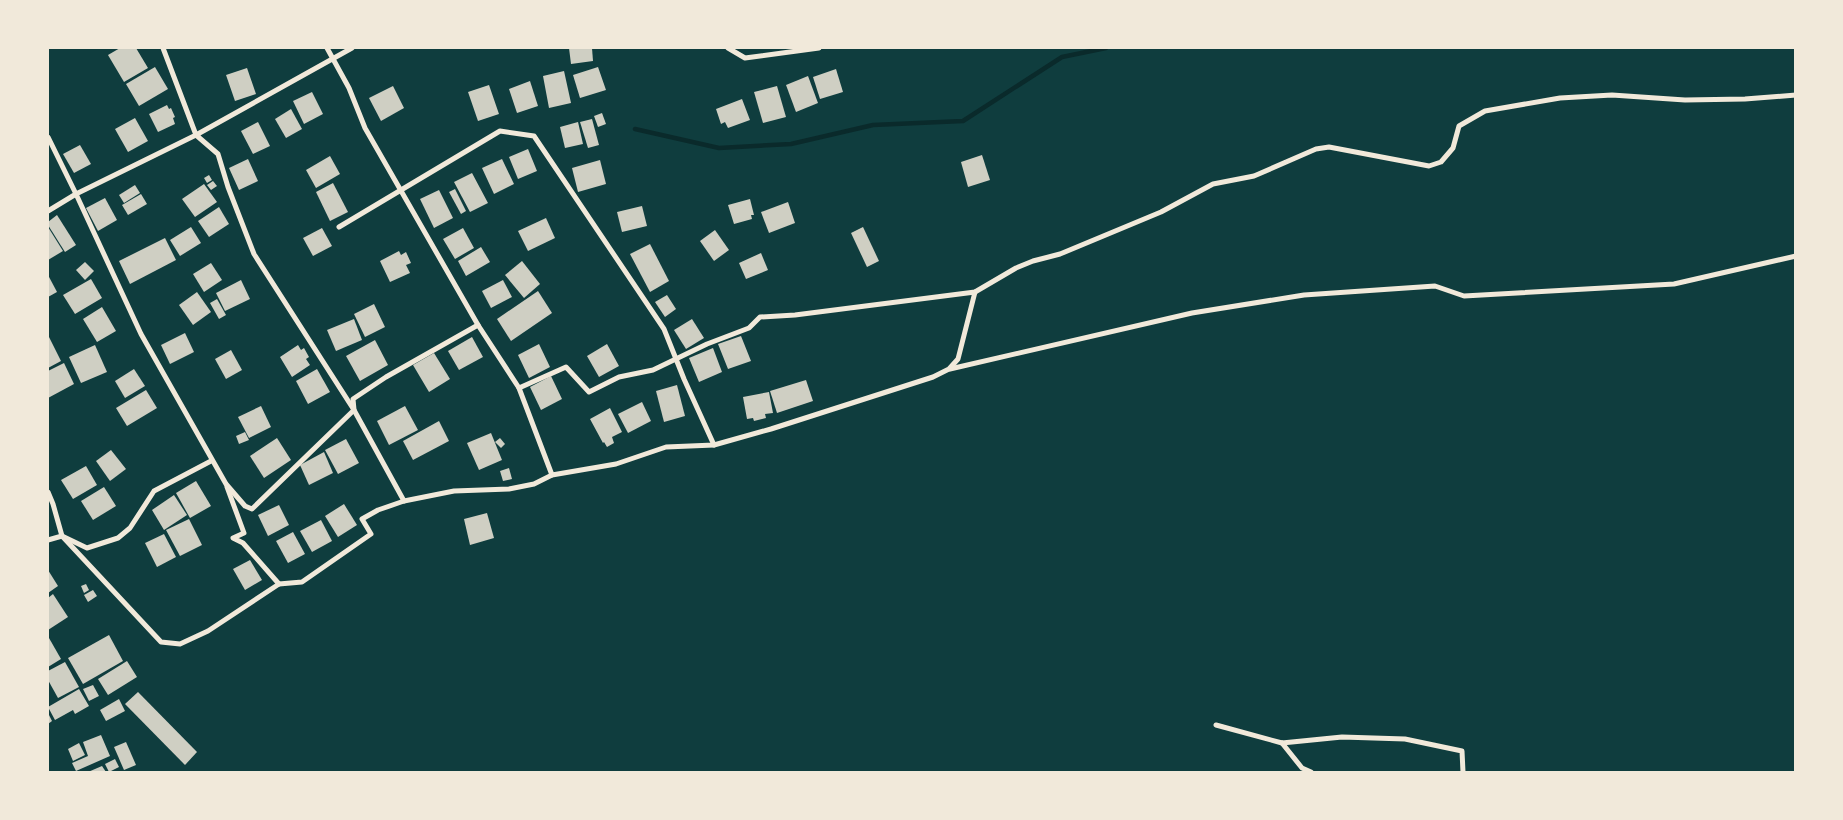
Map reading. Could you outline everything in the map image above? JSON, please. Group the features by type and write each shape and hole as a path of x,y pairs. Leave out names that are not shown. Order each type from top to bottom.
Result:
{"street":[{"path":"164,48 196,135 218,154 228,187 254,254 354,410 404,501"},
{"path":"327,48 349,88 364,128 478,325 519,388 552,475"},
{"path":"48,211 76,194 196,135 352,48"},
{"path":"728,48 745,58 819,48"},
{"path":"519,388 566,367 589,392 619,378 654,370 708,344 749,328 760,318 975,292 1016,268 1033,261 1060,254 1161,212 1212,184 1254,176 1316,149 1329,147 1429,166 1441,162 1453,148 1459,126 1485,111 1560,98 1612,95 1685,100 1746,99 1796,95"},
{"path":"339,227 500,131 534,136 664,329 714,445"},
{"path":"48,137 141,334 211,461 226,484 245,506 252,508 354,410"},
{"path":"48,492 62,536 161,642 180,644 208,631 280,584 302,582 371,534 362,519 378,510 404,501 454,492 509,489 534,484 552,475 616,464 666,447 714,445 825,412 933,377 949,369 1192,313 1304,295 1435,286 1464,296 1674,284 1796,256"},
{"path":"949,369 958,359 975,292"},
{"path":"354,410 353,399 386,377 478,325"},
{"path":"48,540 62,536 87,548 118,538 130,528 154,491 211,461"},
{"path":"226,484 244,533 234,538 243,544 280,584"},
{"path":"1216,725 1282,743 1342,737 1405,739 1462,750 1463,772"},
{"path":"1282,743 1302,768 1311,772"}],"building":[{"path":"120,48 136,48 148,68 124,82 108,55"},
{"path":"569,48 592,48 593,61 571,64"},
{"path":"155,67 168,89 139,106 126,84"},
{"path":"598,67 606,90 580,98 573,75"},
{"path":"247,68 256,94 235,101 226,75"},
{"path":"836,69 843,92 820,99 813,77"},
{"path":"564,71 571,103 549,108 543,76"},
{"path":"808,76 818,103 796,112 786,85"},
{"path":"530,81 538,106 517,113 509,89"},
{"path":"489,85 499,114 478,121 468,92"},
{"path":"393,86 404,108 381,121 369,98"},
{"path":"777,86 786,117 763,123 754,92"},
{"path":"312,92 323,114 304,124 293,101"},
{"path":"742,99 750,120 728,128 725,122 721,124 716,109"},
{"path":"167,105 169,109 171,108 175,117 173,118 175,124 158,132 149,114"},
{"path":"291,109 302,129 286,138 275,119"},
{"path":"602,113 606,124 598,127 594,116"},
{"path":"135,118 148,141 128,152 115,129"},
{"path":"592,119 599,145 588,148 580,122"},
{"path":"258,122 270,146 253,154 241,131"},
{"path":"578,122 583,144 565,148 560,127"},
{"path":"80,145 91,164 74,173 63,154"},
{"path":"528,149 537,171 518,179 509,157"},
{"path":"982,155 990,180 968,187 961,162"},
{"path":"330,156 340,174 316,188 306,170"},
{"path":"248,159 258,181 239,190 229,168"},
{"path":"502,159 514,184 494,194 482,168"},
{"path":"600,160 606,184 578,192 572,168"},
{"path":"472,173 488,203 470,212 454,182"},
{"path":"209,175 212,180 207,183 204,178"},
{"path":"213,181 217,186 211,190 207,185"},
{"path":"333,183 348,212 330,221 316,192"},
{"path":"204,184 217,202 195,217 182,199"},
{"path":"135,185 140,193 124,203 119,195"},
{"path":"455,189 466,211 461,214 449,192"},
{"path":"439,190 453,218 434,228 420,199"},
{"path":"141,194 147,204 128,215 122,205"},
{"path":"105,198 117,220 98,231 86,208"},
{"path":"750,199 754,215 751,215 752,219 734,224 728,205"},
{"path":"788,202 795,223 769,233 761,212"},
{"path":"642,206 647,226 622,232 617,212"},
{"path":"219,207 229,224 209,237 198,221"},
{"path":"57,215 76,245 65,252 48,225 48,222"},
{"path":"546,218 555,238 528,251 518,231"},
{"path":"48,227 63,251 48,260"},
{"path":"191,227 201,243 180,256 170,240"},
{"path":"863,227 879,261 867,267 851,233"},
{"path":"322,228 332,246 313,256 303,238"},
{"path":"463,228 474,248 455,259 443,239"},
{"path":"715,230 729,250 714,261 700,241"},
{"path":"165,238 176,260 130,284 119,261"},
{"path":"650,244 669,281 650,292 630,254"},
{"path":"481,247 490,262 466,276 458,261"},
{"path":"399,251 401,255 406,252 411,263 406,265 410,273 390,282 380,261"},
{"path":"761,253 768,270 746,279 739,263"},
{"path":"522,261 540,284 524,298 505,275"},
{"path":"85,262 94,271 85,280 76,270"},
{"path":"211,263 222,280 204,292 193,274"},
{"path":"48,275 57,292 48,297"},
{"path":"91,279 102,298 75,314 63,295"},
{"path":"241,280 250,299 225,311 216,293"},
{"path":"503,280 512,297 491,308 482,291"},
{"path":"538,291 552,313 511,341 497,319"},
{"path":"197,292 211,312 193,325 179,305"},
{"path":"667,295 676,309 665,317 655,302"},
{"path":"217,299 226,315 219,319 210,303"},
{"path":"374,304 385,327 365,337 354,314"},
{"path":"102,307 116,331 97,342 83,319"},
{"path":"354,319 362,340 336,351 327,330"},
{"path":"692,319 704,338 686,349 674,330"},
{"path":"185,333 194,352 170,364 161,345"},
{"path":"48,335 61,361 48,368"},
{"path":"741,336 751,361 728,369 718,344"},
{"path":"472,337 483,357 459,370 448,351"},
{"path":"375,340 388,365 360,381 346,356"},
{"path":"539,344 550,367 529,378 518,355"},
{"path":"607,344 619,366 599,377 587,356"},
{"path":"95,345 107,372 81,383 69,357"},
{"path":"298,345 301,350 304,348 309,357 306,359 310,365 292,377 280,357"},
{"path":"713,348 722,372 699,382 689,358"},
{"path":"231,350 242,370 226,379 215,359"},
{"path":"434,353 450,379 429,392 413,365"},
{"path":"64,363 74,384 48,398 48,371"},
{"path":"134,369 145,386 125,398 115,381"},
{"path":"317,369 330,392 308,404 296,381"},
{"path":"551,376 562,399 541,410 530,387"},
{"path":"806,380 813,401 777,413 770,391"},
{"path":"677,385 685,416 664,422 656,391"},
{"path":"146,390 157,408 127,426 116,408"},
{"path":"769,392 773,413 765,414 766,418 754,421 753,418 747,419 743,397"},
{"path":"642,402 651,421 628,433 618,414"},
{"path":"261,406 271,427 249,438 238,417"},
{"path":"405,406 418,430 389,445 377,421"},
{"path":"610,408 622,432 612,437 614,443 607,447 590,419"},
{"path":"439,421 449,441 413,460 403,441"},
{"path":"245,432 249,440 239,444 236,436"},
{"path":"491,433 502,460 479,470 467,443"},
{"path":"277,438 291,460 264,478 250,456"},
{"path":"500,438 505,444 501,448 495,442"},
{"path":"346,439 359,463 338,474 325,450"},
{"path":"111,450 126,469 110,481 96,461"},
{"path":"324,452 333,473 309,485 300,465"},
{"path":"86,466 97,485 73,499 61,480"},
{"path":"509,468 512,479 503,481 500,471"},
{"path":"196,481 211,506 190,518 176,493"},
{"path":"104,487 116,506 93,520 81,501"},
{"path":"174,495 187,515 164,530 152,510"},
{"path":"344,504 357,525 338,537 325,516"},
{"path":"279,505 289,525 268,536 258,515"},
{"path":"487,513 494,538 470,545 464,519"},
{"path":"189,519 202,545 180,556 166,530"},
{"path":"321,520 332,541 312,552 300,531"},
{"path":"293,532 305,554 288,563 276,541"},
{"path":"164,534 176,557 157,567 145,543"},
{"path":"250,560 262,580 245,590 233,569"},
{"path":"48,570 58,586 48,593"},
{"path":"86,584 89,590 84,593 81,586"},
{"path":"93,590 97,596 88,602 84,595"},
{"path":"53,594 68,617 48,630 48,598"},
{"path":"109,635 123,661 83,684 68,658"},
{"path":"48,639 61,659 48,667"},
{"path":"127,661 137,677 108,695 98,679"},
{"path":"65,662 79,687 58,698 48,680 48,671"},
{"path":"93,685 99,696 89,701 83,689"},
{"path":"79,689 89,706 75,714 73,710 55,720 48,707"},
{"path":"138,692 197,752 185,765 125,704"},
{"path":"119,699 125,711 106,721 100,710"},
{"path":"48,713 52,721 48,724"},
{"path":"101,735 110,756 76,771 72,763 88,756 83,742"},
{"path":"126,742 136,765 124,770 114,747"},
{"path":"79,743 85,755 73,761 68,749"},
{"path":"115,759 119,767 109,772 105,764"},
{"path":"102,766 106,772 88,772"}],"waterway":[{"path":"635,129 719,148 791,144 873,125 963,121 1062,57 1106,48"}]}
